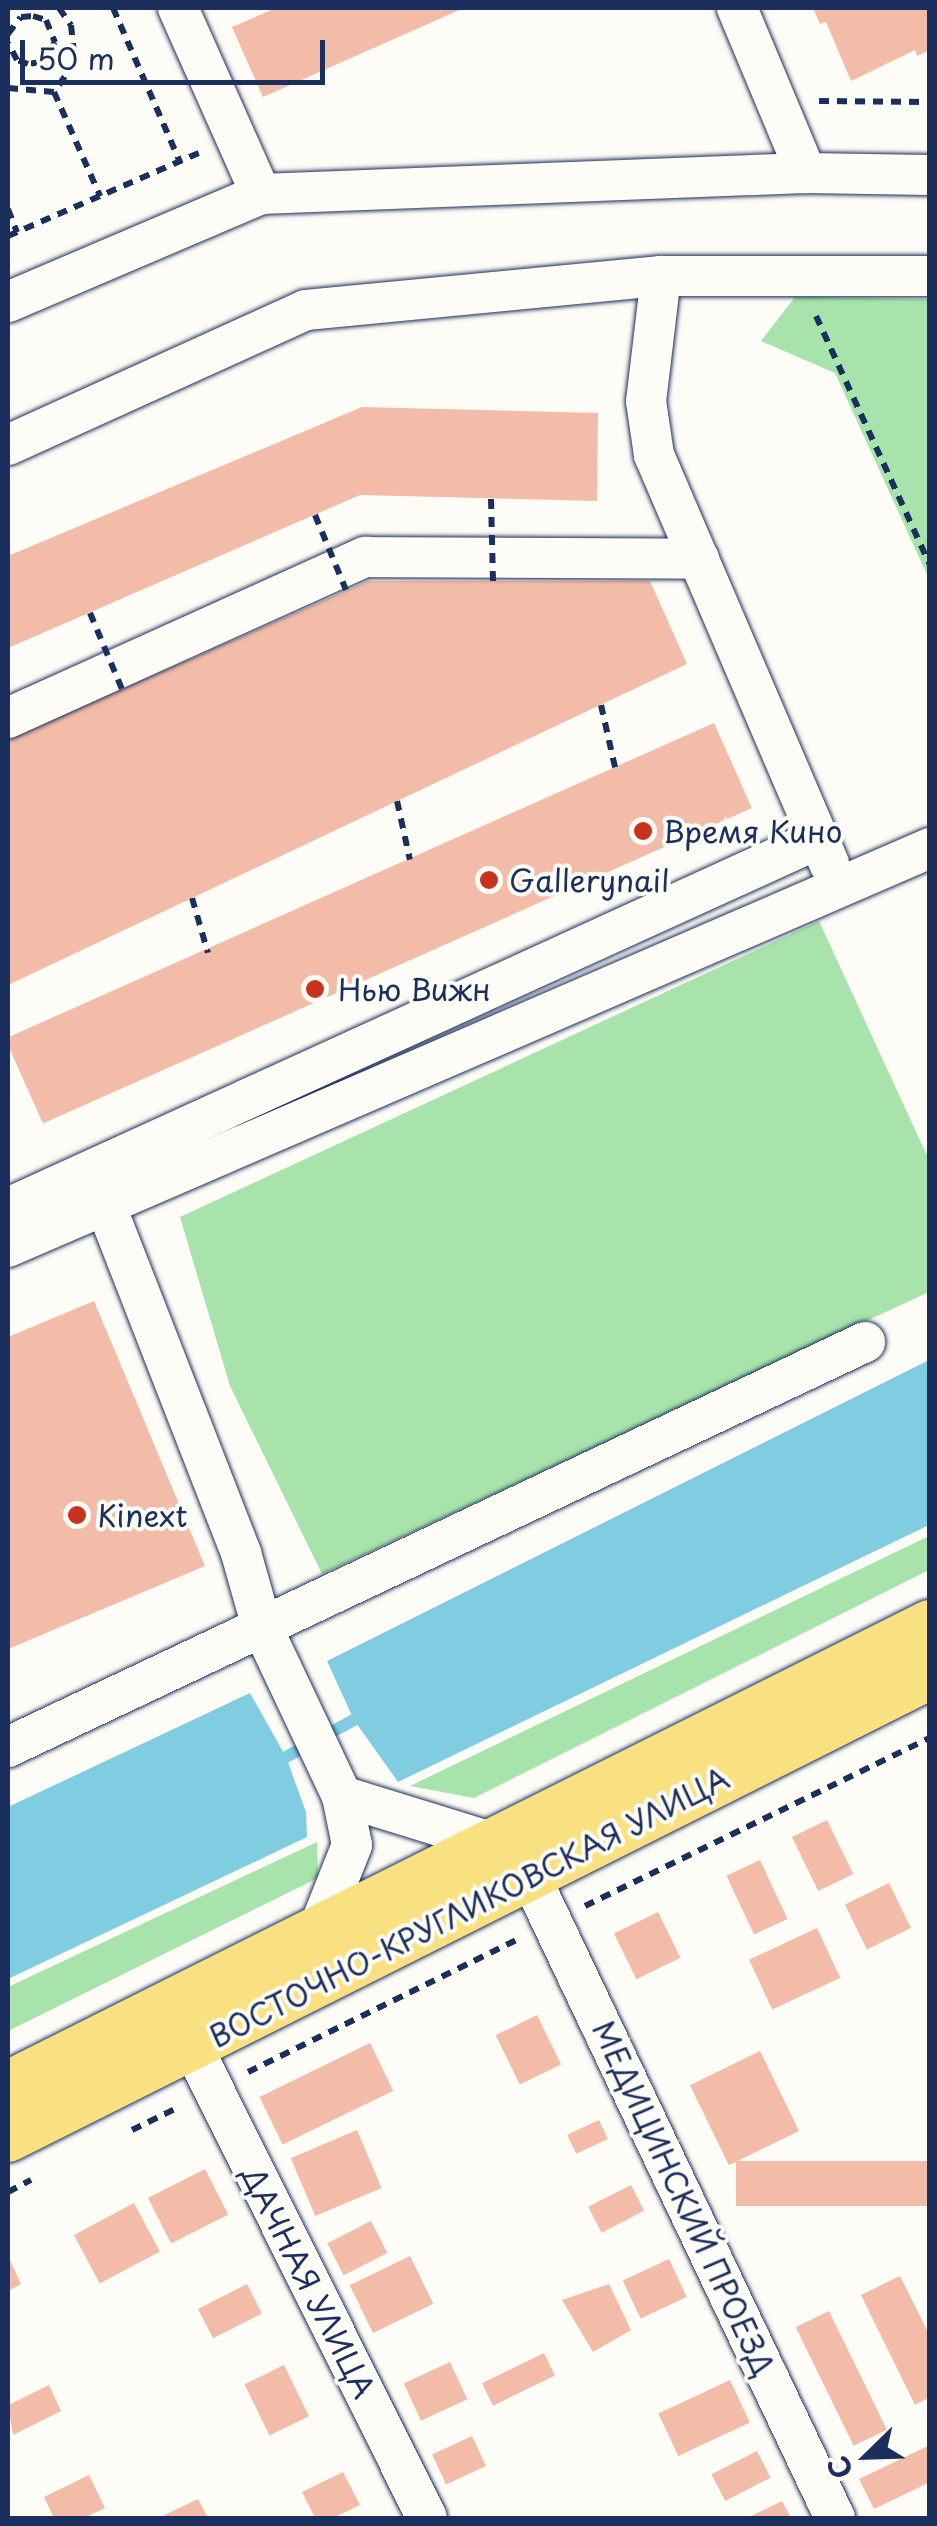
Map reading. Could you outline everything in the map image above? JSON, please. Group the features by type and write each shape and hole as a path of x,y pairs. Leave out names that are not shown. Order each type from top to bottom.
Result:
{"main road":[{"name":"ВОСТОЧНО-КРУГЛИКОВСКАЯ УЛИЦА","path":"8,2138 192,2046 930,1625"},
{"name":"ВОСТОЧНО-КРУГЛИКОВСКАЯ УЛИЦА","path":"8,2086 317,1933 515,1862 925,1688"}],"street":[{"path":"178,8 261,194"},
{"path":"737,8 806,173"},
{"path":"8,302 261,194 806,173 930,175"},
{"path":"8,445 306,310 661,276 930,276"},
{"path":"661,276 647,430 837,884"},
{"path":"8,718 365,557 699,559"},
{"path":"8,1208 818,840"},
{"path":"8,1247 837,884 930,848"},
{"path":"105,1204 241,1553 262,1627 342,1796 352,1844 317,1933"},
{"path":"8,1747 865,1342"},
{"path":"342,1796 515,1862"},
{"name":"МЕДИЦИНСКИЙ ПРОЕЗД","path":"515,1862 835,2518"},
{"name":"ДАЧНАЯ УЛИЦА","path":"192,2046 427,2518"}],"path":[{"path":"54,92 74,62 72,25 60,8"},
{"path":"113,8 180,162"},
{"path":"8,34 22,17 34,16 46,20 55,42 41,62 28,64 17,60 8,43"},
{"path":"8,88 54,92"},
{"path":"54,92 100,196"},
{"path":"778,101 930,102"},
{"path":"8,236 236,138"},
{"path":"8,209 18,232"},
{"path":"809,302 930,565"},
{"path":"491,499 493,581"},
{"path":"315,515 346,590"},
{"path":"90,613 122,689"},
{"path":"601,705 615,767"},
{"path":"397,801 410,860"},
{"path":"192,898 208,952"}],"green space":[{"path":"795,297 929,299 929,579 835,373 761,341"},
{"path":"819,921 929,1160 929,1292 322,1574 230,1386 180,1217"},
{"path":"929,1536 929,1570 474,1798 410,1786"},
{"path":"317,1842 318,1878 8,2031 8,1987"}],"water":[{"path":"929,1360 929,1525 398,1782 354,1720 327,1661"},
{"path":"250,1693 286,1757 306,1812 307,1837 8,1979 8,1807"}],"building":[{"path":"276,8 464,8 263,97 232,27"},
{"path":"813,8 930,8 930,50 917,56 915,50 851,81 826,22 820,24"},
{"path":"362,407 598,413 597,501 360,495 8,648 8,556"},
{"path":"368,581 650,581 687,664 8,985 8,739"},
{"path":"714,723 752,808 43,1124 8,1037"},
{"path":"94,1301 205,1566 8,1649 8,1337"},
{"path":"827,1820 853,1874 818,1891 792,1837"},
{"path":"760,1860 787,1919 754,1935 726,1876"},
{"path":"889,1883 911,1928 867,1949 845,1904"},
{"path":"658,1912 680,1958 636,1979 614,1933"},
{"path":"817,1928 840,1978 772,2010 749,1960"},
{"path":"537,2015 561,2064 520,2085 496,2035"},
{"path":"370,2043 393,2091 283,2145 259,2097"},
{"path":"760,2051 799,2131 729,2165 690,2085"},
{"path":"599,2120 608,2139 576,2154 567,2135"},
{"path":"357,2130 382,2188 315,2216 291,2158"},
{"path":"736,2161 930,2161 930,2206 736,2206"},
{"path":"205,2169 228,2214 171,2243 148,2198"},
{"path":"631,2185 644,2211 601,2233 588,2207"},
{"path":"134,2203 160,2252 100,2283 74,2235"},
{"path":"371,2221 387,2253 344,2275 327,2243"},
{"path":"8,2256 21,2284 8,2291"},
{"path":"410,2256 433,2304 373,2333 350,2285"},
{"path":"669,2259 687,2297 641,2319 623,2281"},
{"path":"900,2276 930,2336 930,2397 915,2405 861,2295"},
{"path":"247,2284 262,2313 213,2338 198,2309"},
{"path":"609,2284 631,2330 593,2352 562,2300"},
{"path":"829,2311 887,2430 854,2446 796,2327"},
{"path":"544,2353 555,2375 493,2406 482,2383"},
{"path":"450,2362 467,2399 421,2421 404,2384"},
{"path":"284,2365 309,2416 269,2436 244,2384"},
{"path":"730,2380 750,2423 678,2456 658,2413"},
{"path":"49,2385 61,2411 13,2435 8,2405"},
{"path":"472,2436 486,2466 446,2485 432,2455"},
{"path":"930,2445 930,2482 874,2509 859,2479"},
{"path":"757,2451 771,2478 725,2501 712,2474"},
{"path":"343,2472 360,2505 333,2518 315,2518 302,2492"},
{"path":"89,2475 105,2508 84,2518 54,2518 44,2497"},
{"path":"198,2499 208,2518 158,2518"},
{"path":"782,2501 791,2518 747,2518"}],"waterway":[{"path":"286,1757 354,1720"}],"place":[{"name":"Время Кино","path":"643,831"},
{"name":"Gallerynail","path":"489,880"},
{"name":"Нью Вижн","path":"315,989"},
{"name":"Kinext","path":"77,1515"}]}
